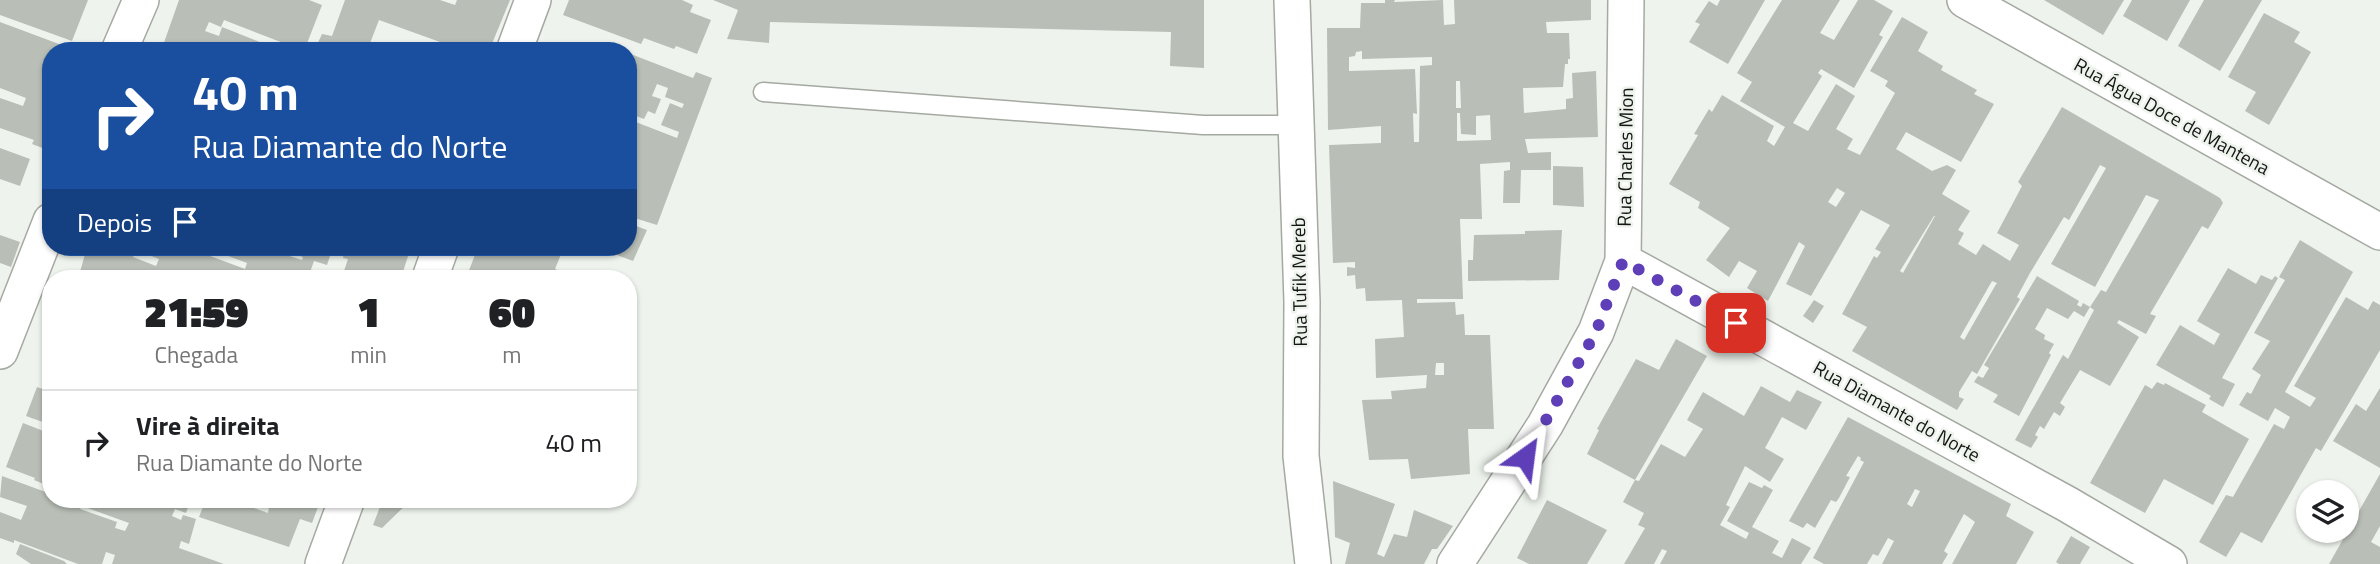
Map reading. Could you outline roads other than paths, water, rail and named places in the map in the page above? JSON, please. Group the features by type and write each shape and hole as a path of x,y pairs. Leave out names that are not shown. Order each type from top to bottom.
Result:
{"street":[{"path":"124,42 141,0"},
{"path":"517,42 533,0"},
{"name":"Rua Tufik Mereb","path":"1292,0 1302,302 1301,456 1313,564"},
{"name":"Rua Charles Mion","path":"1455,564 1545,425 1596,332 1623,261 1626,0"},
{"name":"Rua Água Doce de Mantena","path":"1965,0 2380,232"},
{"path":"0,351 42,244"},
{"name":"Rua Diamante do Norte","path":"1623,261 2067,504 2169,564"},
{"path":"323,564 344,508"}],"lane":[{"path":"763,92 1169,123 1295,125"}]}
